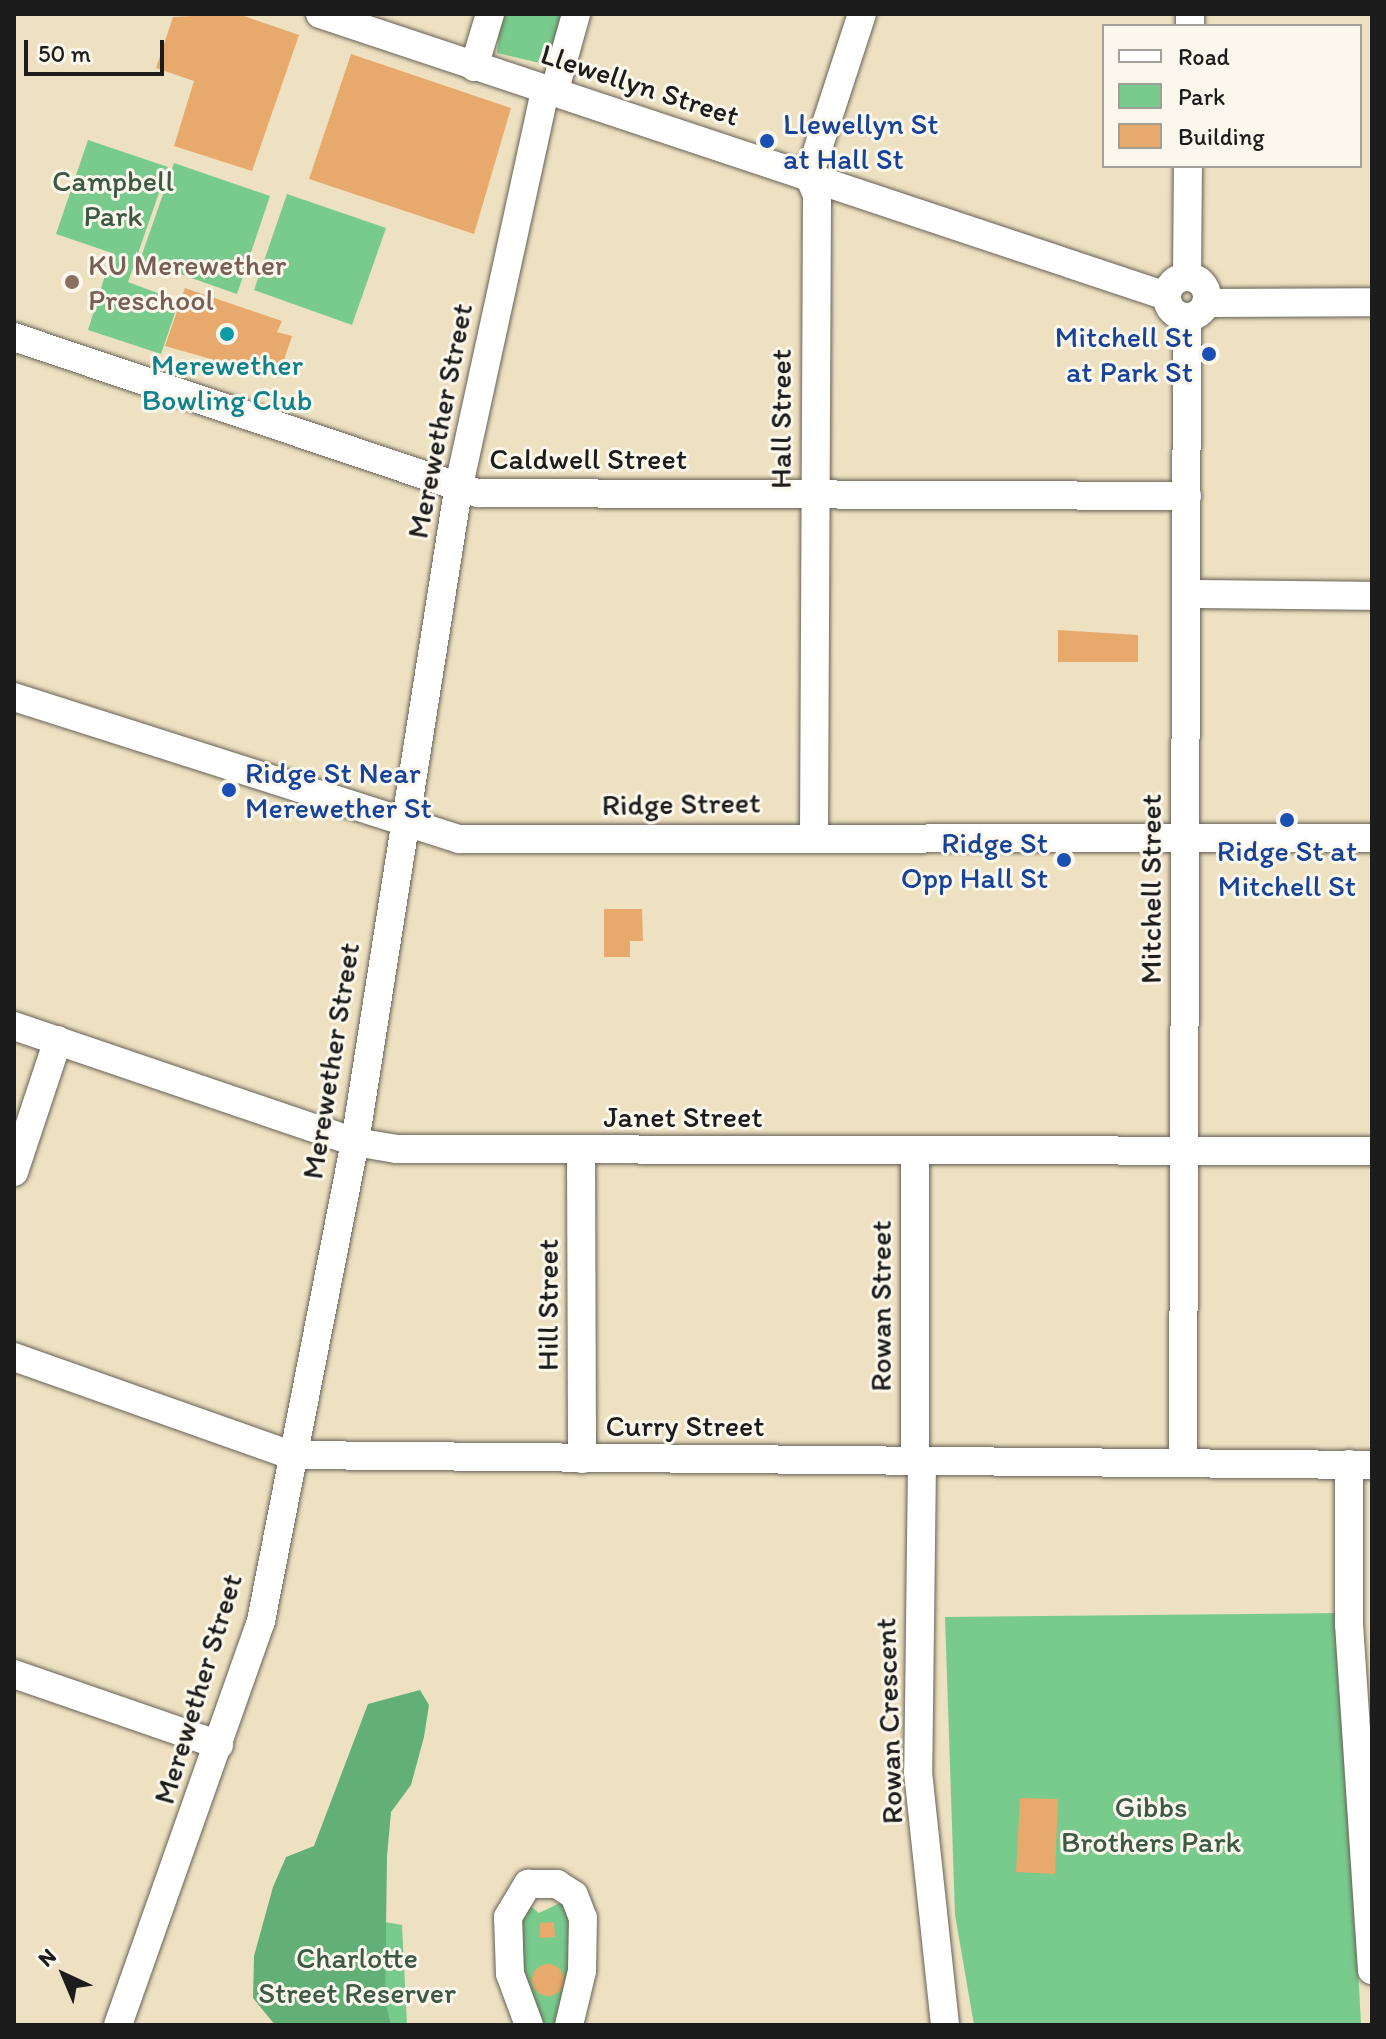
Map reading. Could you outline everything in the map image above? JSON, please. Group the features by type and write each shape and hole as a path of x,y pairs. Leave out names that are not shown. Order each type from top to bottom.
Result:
{"street":[{"name":"Llewellyn Street","path":"320,14 1166,296"},
{"path":"474,67 490,14"},
{"name":"Merewether Street","path":"118,2025 261,1621 291,1455 355,1142 402,824 458,490 549,92 576,14"},
{"name":"Hall Street","path":"814,835 817,195 809,176 862,14"},
{"path":"1187,276 1188,168"},
{"path":"1196,310 1201,282 1187,276 1175,280 1166,296 1174,314 1196,310 1372,302"},
{"name":"Mitchell Street","path":"1183,1460 1187,496 1196,310"},
{"name":"Caldwell Street","path":"14,337 458,490 1187,496"},
{"path":"1188,594 1372,596"},
{"name":"Ridge Street","path":"14,697 402,824 459,839 814,835 1372,838"},
{"name":"Janet Street","path":"14,1026 355,1142 581,1152 1372,1151"},
{"path":"14,1172 58,1040"},
{"name":"Rowan Street","path":"915,1151 918,1462"},
{"name":"Hill Street","path":"581,1152 582,1459"},
{"name":"Curry Street","path":"14,1357 291,1455 918,1462 1183,1460 1360,1464"},
{"name":"Rowan Crescent","path":"918,1462 918,1772 945,2025"},
{"path":"1360,1464 1349,1624 1372,1970"},
{"path":"14,1674 219,1745"},
{"path":"529,2025 510,1974 508,1917 528,1884 557,1884 574,1895 583,1918 582,1971 569,2025"}],"green space":[{"path":"501,14 566,14 548,65 497,53"},
{"name":"Campbell Park","path":"88,140 168,167 128,282 179,301 161,354 88,330 112,253 56,234"},
{"path":"174,163 270,196 237,294 140,260"},
{"path":"287,194 386,228 352,325 254,290"},
{"name":"Gibbs Brothers Park","path":"1340,1613 1361,2025 974,2025 955,1915 945,1617"},
{"path":"420,1690 429,1705 424,1737 411,1785 391,1812 387,1856 385,2001 391,2025 275,2025 253,1998 254,1956 273,1887 286,1857 314,1846 368,1704"},
{"path":"523,1900 539,1913 566,1900 575,1946 559,2025 534,2025 519,1972"},
{"name":"Charlotte Street Reserver","path":"328,1912 402,1925 407,2025 286,2025"}],"building":[{"path":"238,14 299,35 252,171 174,146 194,81 156,68 173,17"},
{"path":"351,54 511,108 474,234 309,179"},
{"name":"Merewether Bowling Club","path":"185,288 282,321 277,332 292,336 278,378 165,346"},
{"path":"1058,630 1138,635 1138,662 1058,662"},
{"path":"604,909 642,909 643,941 630,941 630,957 604,957"},
{"path":"1020,1798 1058,1799 1055,1874 1016,1872"},
{"path":"554,1922 555,1937 540,1938 540,1923"},
{"path":"548,1964 560,1968 564,1980 560,1992 548,1996 536,1992 532,1980 536,1968"}],"place":[{"name":"Llewellyn St at Hall St","path":"767,141"},
{"name":"KU Merewether Preschool","path":"72,282"},
{"name":"Merewether Bowling Club","path":"227,334"},
{"name":"Mitchell St at Park St","path":"1209,354"},
{"name":"Ridge St Near Merewether St","path":"229,790"},
{"name":"Ridge St at Mitchell St","path":"1287,820"},
{"name":"Ridge St Opp Hall St","path":"1064,860"}]}
